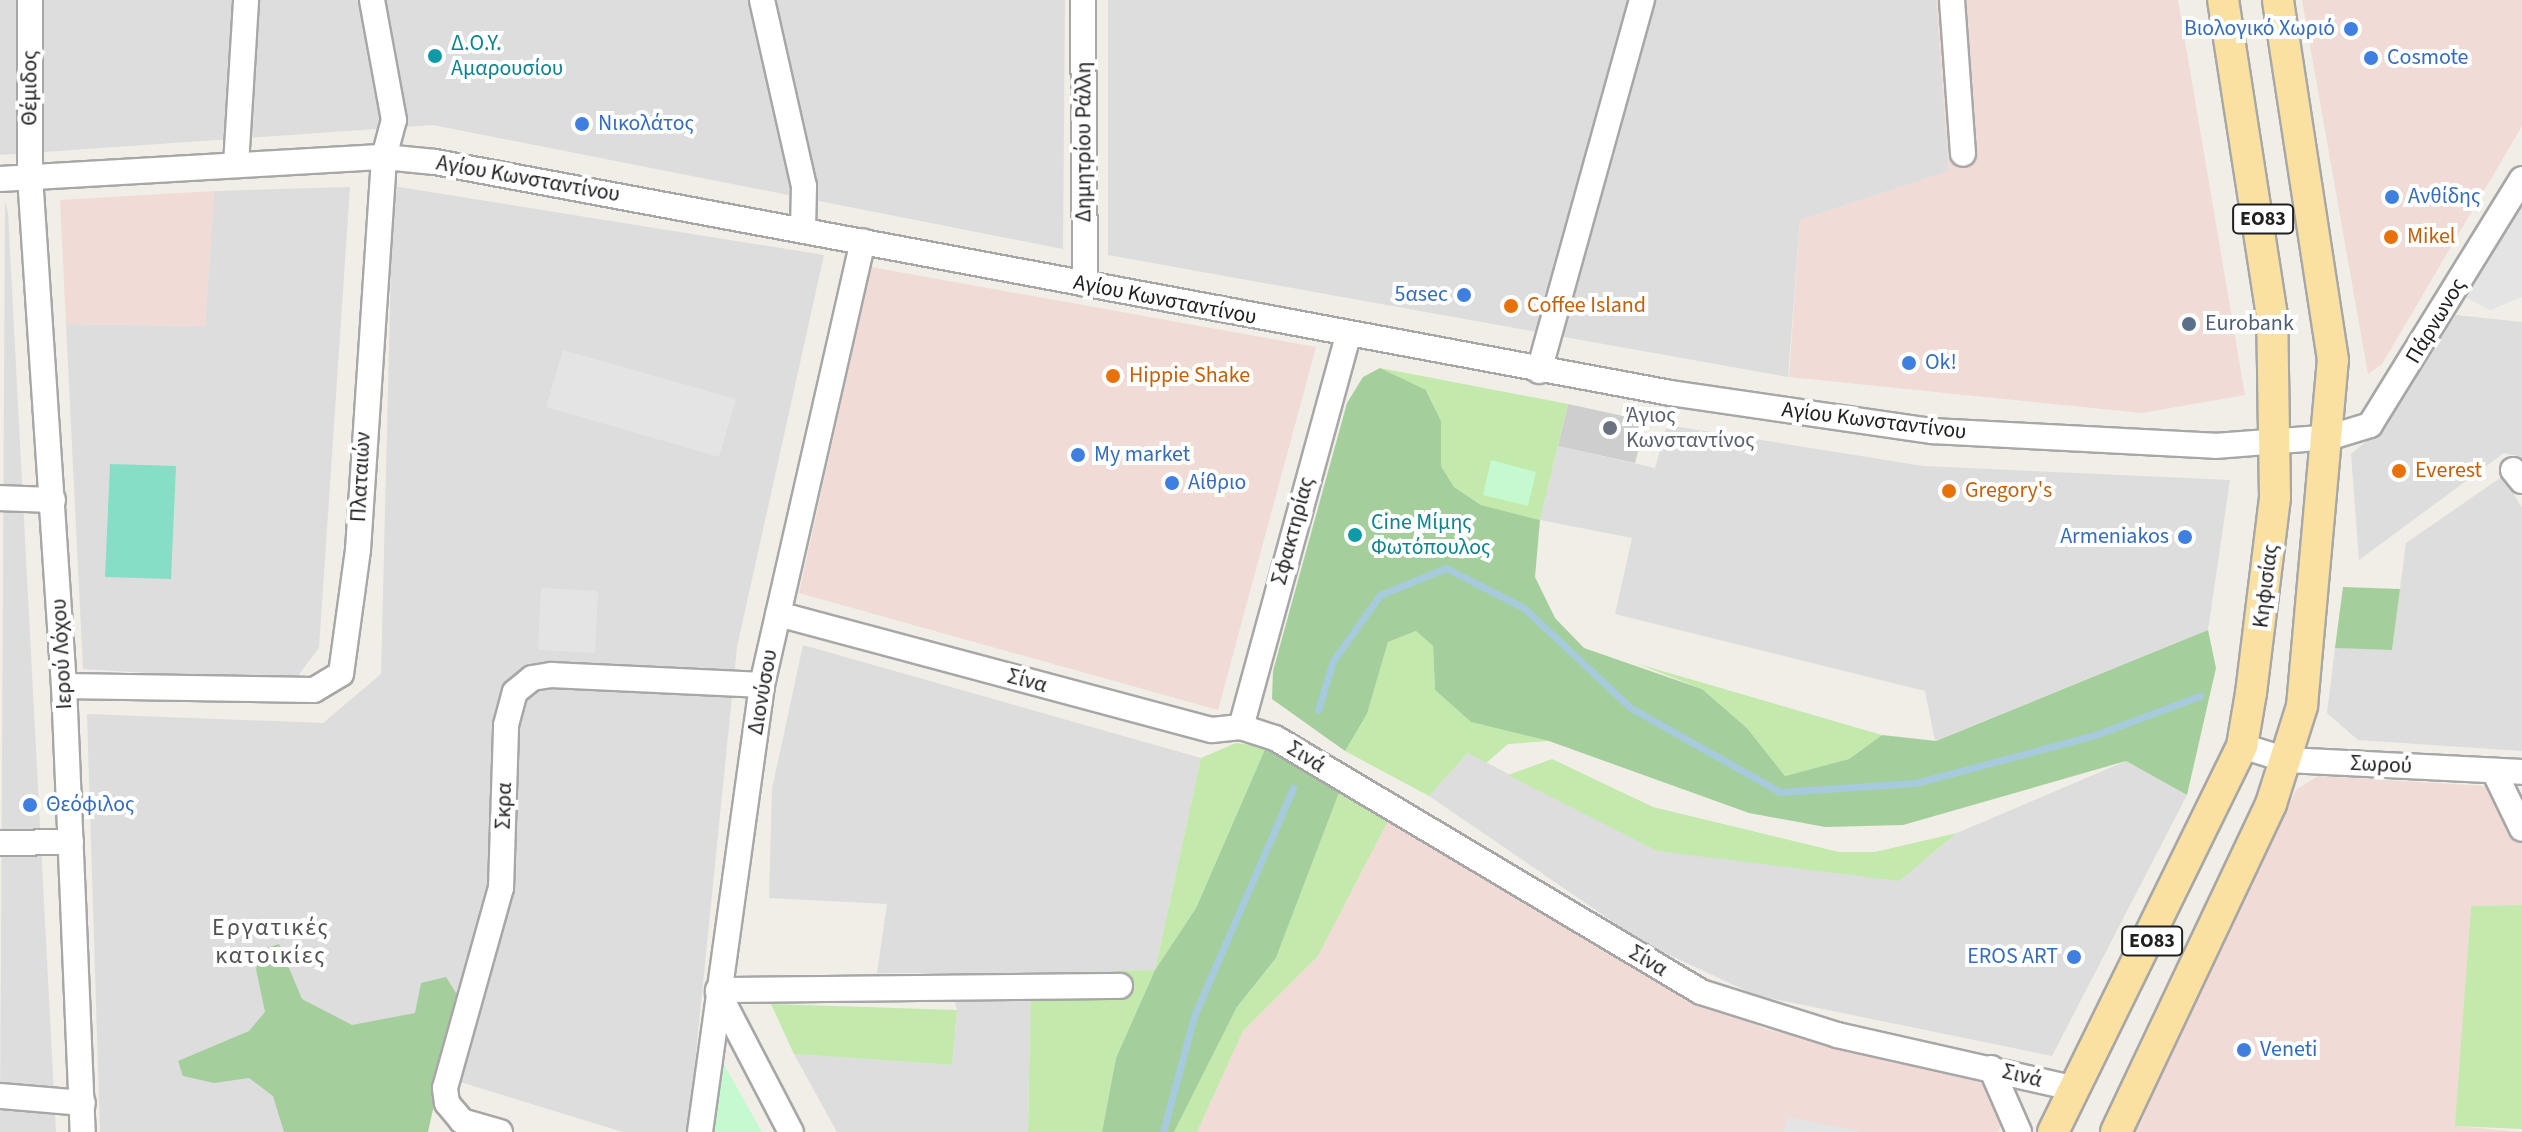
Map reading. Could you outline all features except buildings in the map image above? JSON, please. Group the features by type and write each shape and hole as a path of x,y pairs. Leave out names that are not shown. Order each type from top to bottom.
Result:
{"main road":[{"name":"Κηφισίας","path":"2053,1132 2242,746 2271,556 2277,441 2267,248 2223,0"},
{"name":"ΕΟ83","path":"2116,1132 2287,760 2302,706 2331,437 2327,299 2278,0"}],"street":[{"name":"Θέμιδος","path":"30,0 30,176"},
{"path":"236,165 246,0"},
{"name":"Πλαταιών","path":"64,686 314,690 341,674 358,550 384,157 393,101 372,0"},
{"path":"762,0 804,186 803,229"},
{"name":"Δημητρίου Ράλλη","path":"1083,0 1085,284"},
{"path":"1539,371 1642,0"},
{"path":"1952,0 1963,154"},
{"name":"Αγίου Κωνσταντίνου","path":"0,179 384,157 803,229 1348,337 1539,371 1932,431 2107,443 2277,441 2331,437"},
{"name":"Ιερού Λόχου","path":"30,176 64,686 83,1132"},
{"name":"Πάρνωνος","path":"2331,437 2370,425 2522,179"},
{"name":"Διονύσου","path":"700,1132 762,685 863,241"},
{"name":"Σφακτηρίας","path":"1241,727 1348,337"},
{"path":"0,498 53,500"},
{"name":"Σίνα","path":"778,614 1212,730 1241,727 1275,738"},
{"name":"Σκρα","path":"500,1132 462,1121 445,1088 501,888 506,725 515,692 552,675 762,685"},
{"name":"Σινά","path":"1275,738 1337,776"},
{"name":"Σωρού","path":"2242,746 2287,760 2522,772"},
{"path":"2494,771 2522,829"},
{"name":"Σίνα","path":"1337,776 1701,992 1753,1013 1991,1068"},
{"path":"0,843 71,842"},
{"path":"791,1132 718,990 1120,986"},
{"name":"Σινά","path":"1991,1068 2076,1089"},
{"name":"Σινά","path":"1991,1068 2019,1132"},
{"path":"0,1096 83,1103"}],"shaded area":[{"path":"0,0 1065,0 1063,249 433,125 0,155"},
{"path":"1108,0 1936,0 1949,171 1800,220 1788,377 1108,255"},
{"path":"1936,0 2178,0 2245,395 2142,413 1789,377 1800,220 1949,171"},
{"path":"2302,0 2522,0 2522,126 2382,364 2368,374"},
{"path":"393,186 824,255 737,647 688,1132 623,1132 424,1071 405,1132 100,1132 87,714 323,723 381,674"},
{"path":"350,187 319,648 293,682 83,669 66,324 205,326 214,191"},
{"path":"214,191 205,326 66,324 60,200"},
{"path":"2522,192 2522,297 2490,310 2461,295"},
{"path":"5,201 8,213 56,1132 0,1132"},
{"path":"871,267 1316,347 1218,710 799,593"},
{"path":"2456,315 2522,322 2522,457 2504,453 2359,560 2351,454 2375,434"},
{"path":"563,350 736,399 719,457 546,407"},
{"path":"1568,404 1646,421 1635,463 1558,446"},
{"path":"1667,425 1923,466 2230,480 2208,630 1935,741 1925,691 1615,614 1632,538 1540,520 1558,446 1655,468"},
{"path":"2503,476 2522,508 2522,751 2358,740 2327,713 2335,648 2392,649 2406,543"},
{"path":"541,588 598,591 595,653 538,650"},
{"path":"803,645 1201,758 1155,970 1031,973 1028,1132 837,1132 794,1054 952,1065 957,1010 947,973 877,973 887,904 769,898 772,789"},
{"path":"1468,753 1657,851 1926,859 1957,833 2126,761 2187,795 2052,1056 1755,995 1644,943 1429,796"},
{"path":"2318,776 2485,786 2497,794 2522,845 2522,905 2471,906 2456,1126 2522,1132 2132,1132 2296,790"},
{"path":"1392,813 1657,982 1765,1029 1982,1077 2003,1122 1998,1132 1197,1132 1243,1031 1318,956"},
{"path":"1787,1117 1865,1132 1784,1132"}],"green space":[{"path":"1380,368 1568,404 1540,520 1481,505 1454,487 1441,466 1441,421 1427,391"},
{"path":"1380,368 1426,390 1441,421 1441,466 1454,487 1481,505 1540,520 1535,577 1555,618 1584,648 1702,689 1747,728 1785,776 1849,759 1882,735 1936,741 2208,630 2216,668 2187,795 2126,761 1903,825 1825,827 1749,813 1549,741 1471,722 1435,690 1433,646 1416,631 1388,642 1367,714 1345,751 1272,699 1273,671 1347,403 1363,377"},
{"path":"1491,460 1536,472 1528,506 1483,495"},
{"path":"110,464 176,466 171,579 105,577"},
{"path":"2343,587 2400,589 2392,650 2335,648"},
{"path":"1416,631 1433,646 1435,690 1471,722 1549,741 1508,744 1486,763 1468,753 1429,796 1345,751 1367,714 1388,642"},
{"path":"1638,664 1882,735 1849,759 1785,776 1747,728 1702,689"},
{"path":"1236,743 1266,747 1196,908 1155,970 1201,758"},
{"path":"1266,747 1340,790 1276,958 1237,1007 1174,1132 1102,1132 1116,1058 1155,970 1196,908"},
{"path":"1552,759 1653,807 1839,852 1875,852 1957,833 1899,881 1657,851 1508,775"},
{"path":"1340,790 1392,813 1318,956 1243,1031 1197,1132 1174,1132 1237,1007 1276,958"},
{"path":"2522,905 2522,1129 2455,1126 2471,906"},
{"path":"279,944 302,999 352,1025 415,1013 421,983 446,977 458,996 428,1132 284,1132 273,1096 249,1078 214,1083 183,1076 178,1061 249,1031 265,1012 256,969 261,950"},
{"path":"1155,970 1116,1058 1102,1132 1028,1132 1031,973"},
{"path":"771,1004 957,1010 952,1065 794,1054"},
{"path":"723,1063 762,1132 712,1132"}],"waterway":[{"path":"1318,710 1333,661 1380,595 1446,568 1524,608 1631,708 1780,792 1916,783 2095,735 2200,696"},
{"path":"1163,1132 1194,1016 1293,788"}],"place":[{"name":"Βιολογικό Χωριό","path":"2351,29"},
{"name":"Δ.Ο.Υ. Αμαρουσίου","path":"435,56"},
{"name":"Cosmote","path":"2371,58"},
{"name":"Νικολάτος","path":"582,124"},
{"name":"Ανθίδης","path":"2392,197"},
{"name":"Mikel","path":"2391,237"},
{"name":"5αsec","path":"1464,295"},
{"name":"Coffee Island","path":"1511,306"},
{"name":"Eurobank","path":"2189,324"},
{"name":"Ok!","path":"1909,363"},
{"name":"Hippie Shake","path":"1113,376"},
{"name":"Άγιος Κωνσταντίνος","path":"1610,428"},
{"name":"My market","path":"1078,455"},
{"name":"Everest","path":"2399,471"},
{"name":"Αίθριο","path":"1172,483"},
{"name":"Gregory's","path":"1949,491"},
{"name":"Cine Μίμης Φωτόπουλος","path":"1355,535"},
{"name":"Armeniakos","path":"2185,537"},
{"name":"Θεόφιλος","path":"30,805"},
{"name":"EROS ART","path":"2074,957"},
{"name":"Veneti","path":"2244,1050"}],"district":[{"name":"Εργατικές κατοικίες","path":"271,942"}]}
